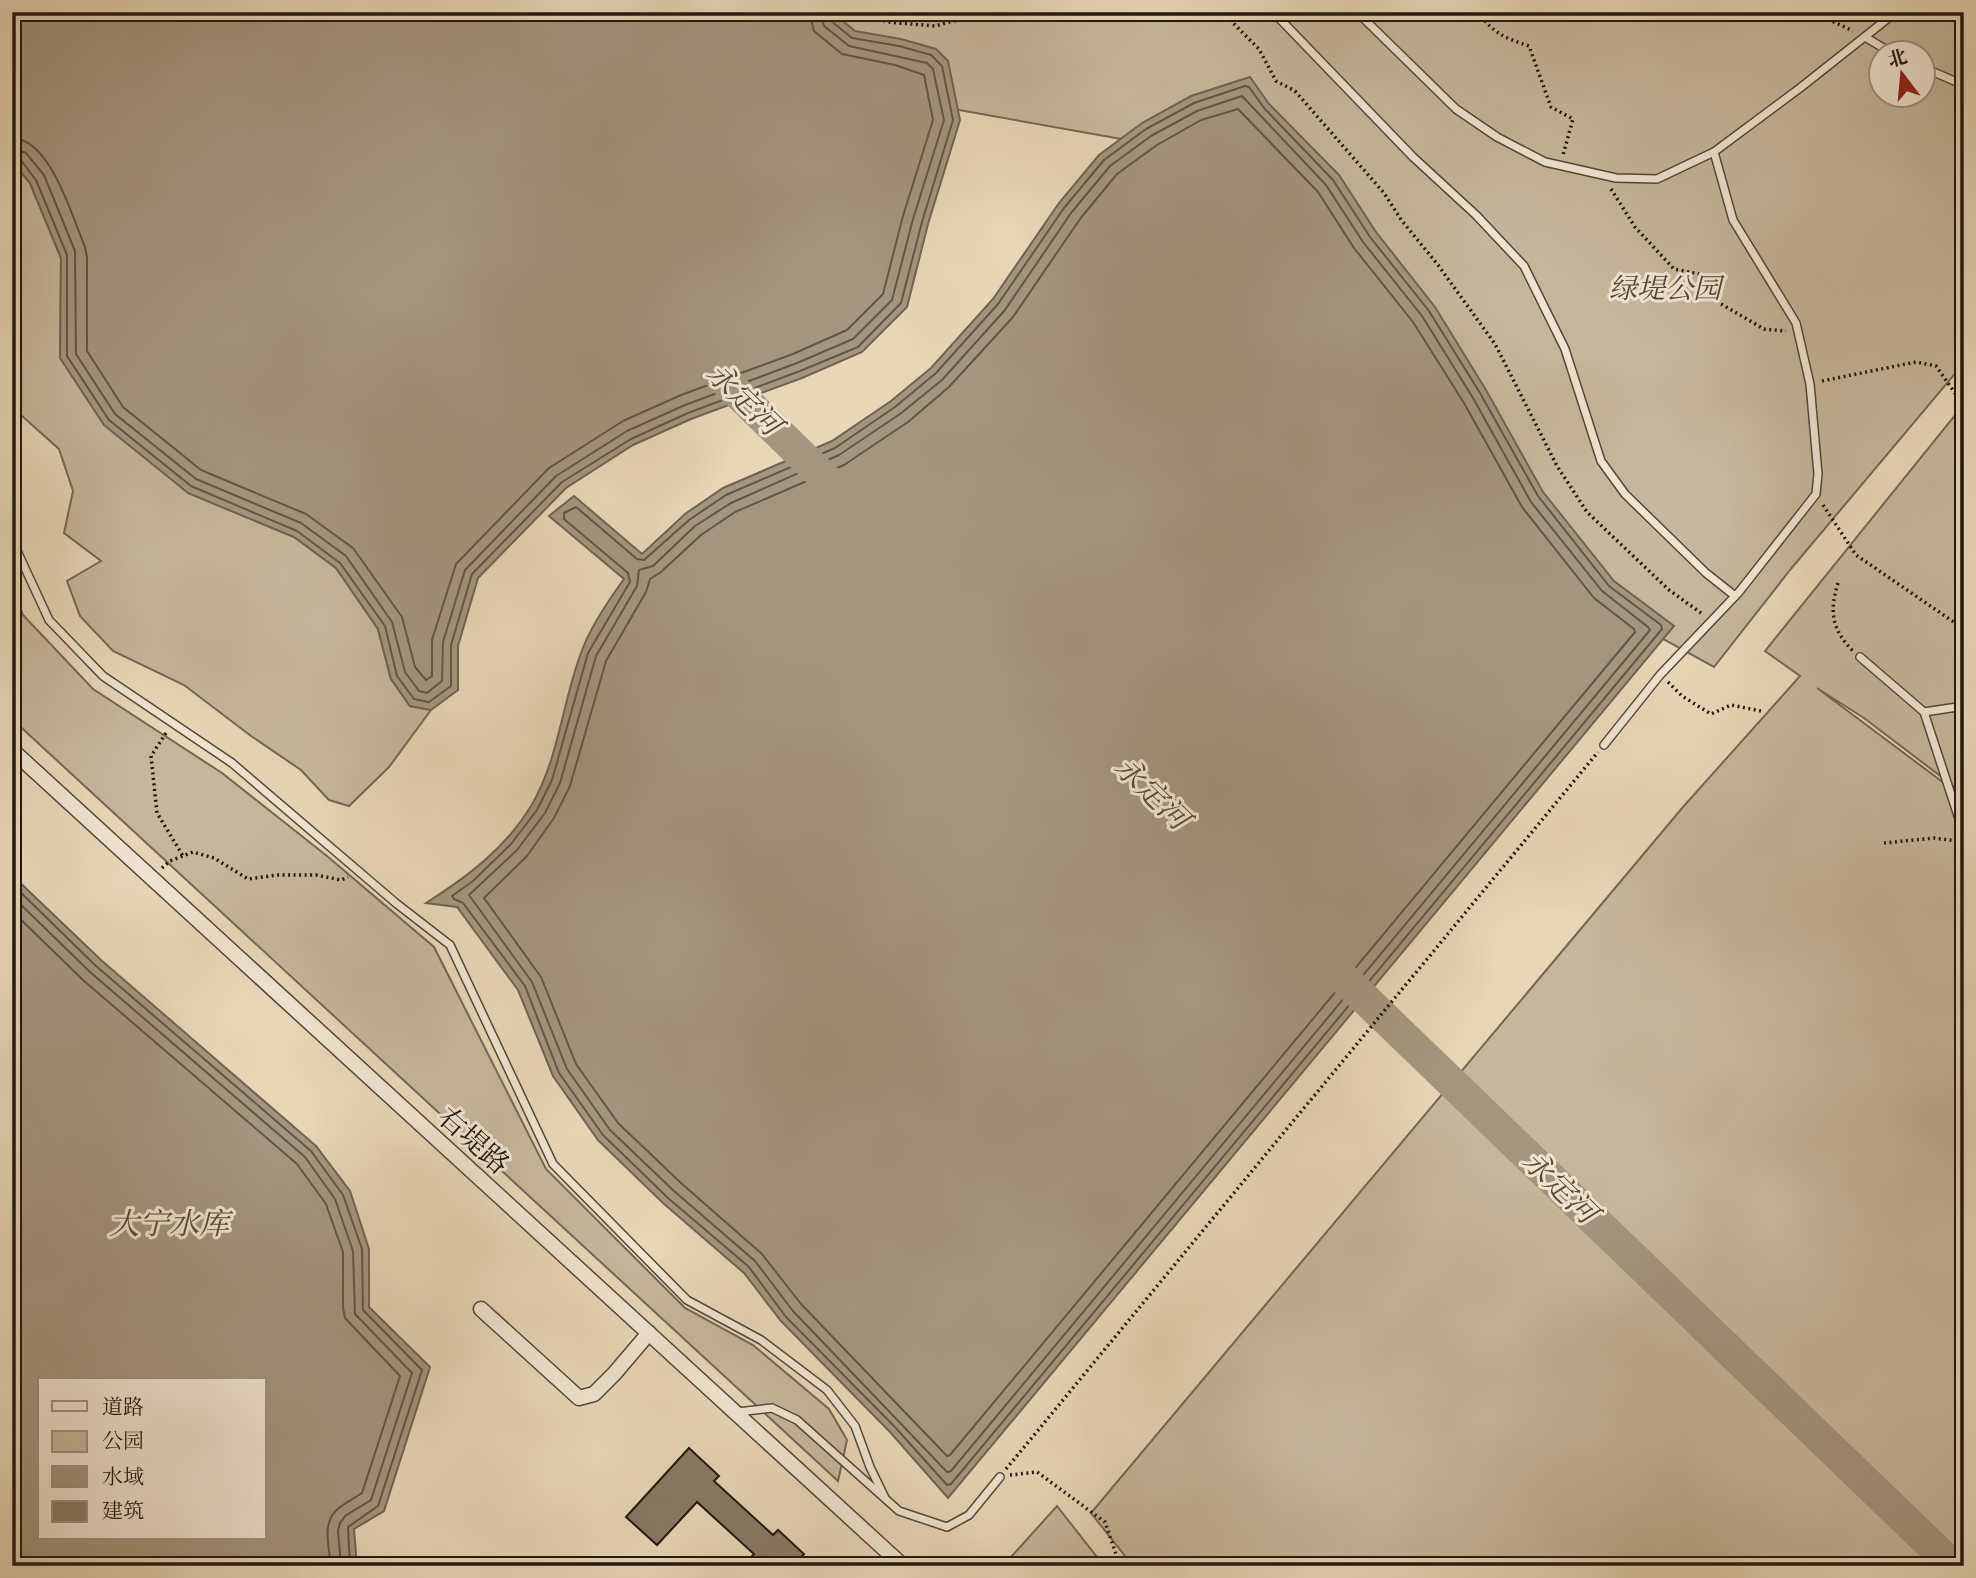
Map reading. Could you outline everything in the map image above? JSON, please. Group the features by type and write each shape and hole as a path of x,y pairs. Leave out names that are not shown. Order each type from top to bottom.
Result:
{"street":[{"name":"右堤路","path":"12,750 903,1566"},
{"path":"481,1309 579,1398 594,1394 649,1333"}],"lane":[{"path":"1269,12 1279,18 1413,157 1476,215 1524,266 1564,349 1601,461 1625,494 1706,573 1735,596"},
{"path":"1357,12 1456,109 1497,137 1545,162 1616,178 1657,179 1714,152 1896,12"},
{"path":"1938,74 1964,85"},
{"path":"1604,744 1660,675 1735,596 1816,494 1818,474 1810,384 1796,323 1732,220 1714,152"},
{"path":"12,540 49,620 103,676 232,763 450,945 553,1164 687,1300 761,1340 827,1390 855,1426 879,1491"},
{"path":"1860,657 1924,712 1958,816 1964,826"},
{"path":"1924,712 1964,706"},
{"path":"735,1412 772,1408 797,1420 899,1511 947,1527 969,1515 1000,1477"}],"path":[{"path":"863,12 887,22 934,26 987,12"},
{"path":"1222,12 1259,49 1276,81 1295,91 1384,193 1402,221 1438,265 1495,344 1557,466 1587,512 1669,590 1712,621"},
{"path":"1478,12 1501,37 1529,46 1551,107 1573,119 1564,153 1557,165"},
{"path":"1813,12 1865,37"},
{"path":"1603,175 1635,227 1674,270 1699,274 1721,304 1764,329 1798,333"},
{"path":"1810,384 1916,362 1936,366 1964,406"},
{"path":"1816,494 1856,555 1964,629"},
{"path":"1838,583 1832,601 1838,637 1860,657"},
{"path":"1660,675 1682,696 1712,714 1731,705 1761,711"},
{"path":"173,723 151,756 157,813 183,856"},
{"path":"1000,1477 1604,744"},
{"path":"1884,843 1934,838 1964,842"},
{"path":"152,878 170,861 193,852 214,858 248,879 303,875 341,880 360,872"},
{"path":"1000,1477 1037,1472 1105,1522 1120,1566"}],"green space":[{"name":"绿堤公园","path":"813,12 1964,12 1964,363 1790,570 1714,667 1510,555 1250,162 920,103"},
{"path":"12,161 30,183 61,258 60,358 188,493 294,537 336,568 378,629 391,679 410,706 431,710 389,767 349,806 329,800 301,770 184,685 113,651 80,616 67,581 101,561 64,533 73,491 59,449 12,407"},
{"path":"1964,404 1964,794 1864,718 1817,688 1964,798 1964,1566 1133,1566 1091,1513 1683,807 1800,676 1765,651"},
{"path":"12,586 23,615 93,689 222,773 327,856 434,947 546,1169 685,1308 753,1345 829,1409 847,1440 838,1481 12,719"},
{"path":"1057,1506 1104,1566 1003,1566"}],"water":[{"path":"12,12 832,12 855,31 901,39 936,49 948,61 960,120 928,224 907,307 862,352 802,378 691,419 633,445 566,488 478,578 458,646 458,690 431,710 410,706 391,679 378,629 336,568 294,537 188,493 104,425 60,358 61,258 30,183 12,161"},
{"path":"1250,77 1269,104 1339,175 1376,232 1435,307 1486,390 1543,492 1614,581 1674,626 948,1498 890,1432 781,1321 744,1273 663,1203 598,1140 553,1076 518,990 457,907 426,903 456,883 497,849 531,806 548,769 585,643 600,614 624,579 549,516 574,496 642,554 685,514 723,488 832,441 891,401 931,368 993,299 1059,203 1099,155 1142,123 1191,96"},
{"name":"大宁水库","path":"12,875 101,960 316,1146 350,1191 369,1249 369,1307 430,1367 384,1511 354,1529 357,1566 12,1566"}],"building":[{"path":"689,1448 719,1476 714,1481 773,1535 778,1530 804,1554 794,1566 743,1566 754,1554 697,1502 657,1545 626,1517"}],"waterway":[{"name":"永定河","path":"715,371 831,484"},
{"name":"永定河","path":"1334,969 1953,1566"}]}
